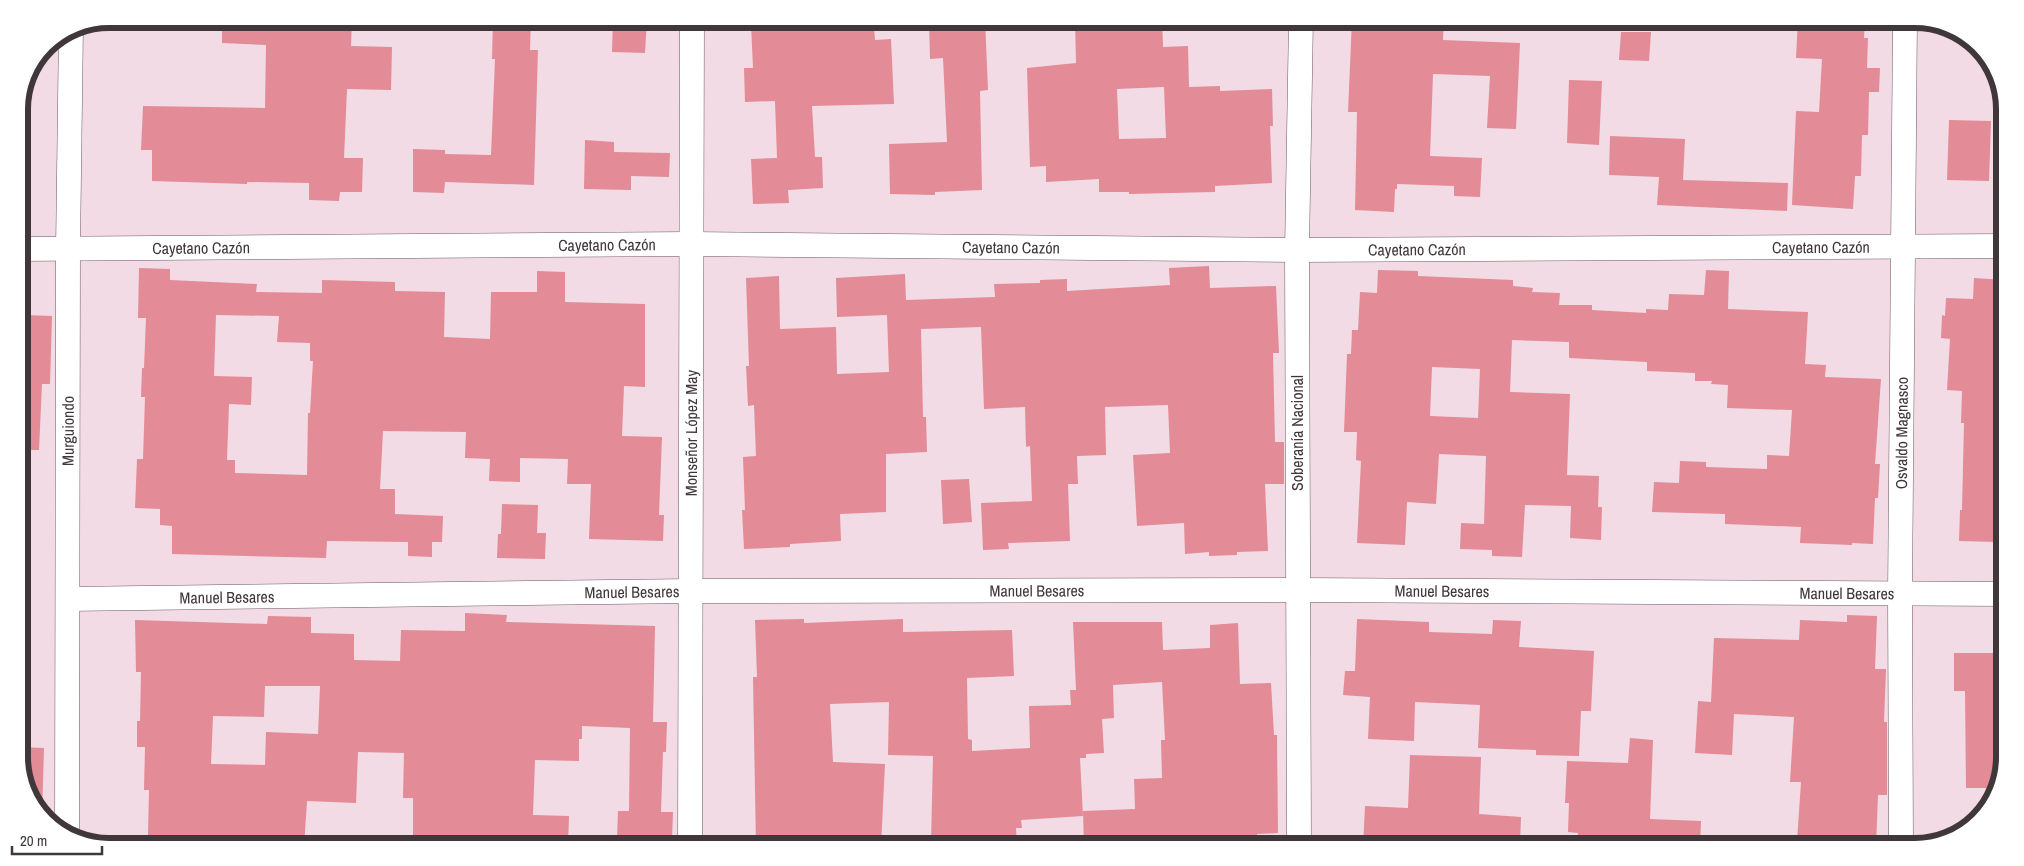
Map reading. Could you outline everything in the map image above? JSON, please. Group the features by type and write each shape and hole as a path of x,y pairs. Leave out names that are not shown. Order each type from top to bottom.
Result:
{"street":[{"name":"Monseñor López May","path":"690,838 692,28"},
{"name":"Soberanía Nacional","path":"1299,838 1297,250 1301,28"},
{"name":"Osvaldo Magnasco","path":"1901,838 1900,594 1905,28"},
{"name":"Murguiondo","path":"67,827 68,248 71,37"},
{"name":"Cayetano Cazón","path":"28,249 691,244 1297,250 1996,246"},
{"name":"Manuel Besares","path":"68,599 691,590 1297,590 1997,594"}],"building":[{"path":"222,28 352,28 351,46 392,47 391,90 347,89 344,158 363,158 362,192 340,192 339,201 309,200 309,183 247,182 247,184 152,181 152,150 141,150 143,106 265,108 266,45 222,43"},
{"path":"493,28 531,28 530,50 538,50 534,185 445,182 444,193 413,192 413,149 445,150 445,154 491,155 495,59 492,59"},
{"path":"613,28 646,28 645,53 612,52"},
{"path":"751,28 790,28 790,31 874,28 875,40 891,39 894,104 812,106 815,157 822,157 823,188 788,190 789,203 753,204 751,159 777,158 775,101 745,102 744,68 753,68"},
{"path":"929,28 985,28 988,90 980,91 982,190 935,192 935,195 890,194 889,144 947,142 943,58 930,59"},
{"path":"1075,28 1162,28 1163,47 1188,46 1189,87 1220,86 1220,91 1272,89 1273,126 1270,126 1272,183 1215,186 1215,192 1129,194 1129,192 1099,192 1099,179 1046,182 1046,166 1030,167 1027,68 1076,63","holes":["1164,87 1166,138 1119,139 1117,89"]},
{"path":"1352,28 1444,28 1443,40 1520,43 1516,129 1487,128 1490,76 1433,74 1430,156 1482,158 1480,197 1454,196 1454,186 1397,184 1394,212 1355,210 1357,112 1348,112"},
{"path":"1798,28 1865,28 1864,38 1868,38 1867,68 1880,68 1879,92 1869,92 1868,135 1862,135 1861,176 1855,176 1853,209 1792,205 1796,111 1819,112 1822,59 1796,58"},
{"path":"1621,32 1651,32 1649,61 1619,60"},
{"path":"1569,80 1602,81 1599,145 1567,143"},
{"path":"1949,120 1991,121 1989,181 1947,180"},
{"path":"1610,136 1685,139 1683,180 1788,183 1787,211 1657,205 1659,177 1609,175"},
{"path":"585,140 614,142 614,152 670,153 669,177 631,176 631,190 584,189"},
{"path":"1209,266 1210,288 1276,286 1279,353 1273,353 1275,442 1284,442 1284,484 1265,484 1268,551 1237,552 1237,555 1209,556 1209,552 1185,554 1184,523 1137,526 1133,455 1170,453 1168,405 1105,407 1106,455 1077,456 1078,484 1068,484 1070,541 1008,543 1009,549 983,550 981,503 1032,501 1030,446 1026,447 1025,407 984,409 981,327 921,329 923,417 926,417 927,452 886,454 886,512 840,514 841,541 790,544 790,547 744,549 742,510 745,510 743,457 756,456 754,405 748,406 746,366 749,366 746,278 779,276 780,329 836,327 837,374 889,372 887,315 837,317 836,278 905,274 906,300 995,297 994,284 1040,283 1040,280 1067,279 1067,291 1170,285 1169,268"},
{"path":"139,268 170,269 170,280 257,284 256,292 322,293 322,280 395,282 395,291 445,292 444,337 490,339 491,292 537,292 537,271 565,272 565,302 645,304 645,387 624,386 622,436 662,437 659,515 664,515 663,541 589,539 591,484 567,484 568,459 520,458 520,482 489,481 490,459 465,458 466,432 383,431 380,489 395,489 395,514 443,516 442,542 432,542 432,557 408,556 408,542 327,541 326,558 172,554 172,526 160,525 160,509 135,508 137,459 143,459 145,397 141,397 146,318 138,318","holes":["216,315 279,316 277,342 310,343 310,361 313,361 310,413 308,413 307,475 235,473 235,460 227,460 229,404 251,405 252,377 214,376"]},
{"path":"1378,270 1418,271 1418,276 1513,280 1513,286 1533,288 1532,292 1560,293 1559,305 1592,305 1592,310 1646,313 1646,309 1668,310 1669,294 1704,295 1706,270 1729,271 1728,309 1808,312 1805,364 1826,365 1825,377 1881,379 1875,464 1880,464 1878,498 1875,498 1873,544 1800,543 1801,527 1725,524 1725,514 1652,512 1654,482 1679,483 1680,461 1706,462 1706,467 1767,469 1767,455 1789,456 1792,410 1727,408 1728,385 1711,384 1712,381 1695,381 1695,373 1647,371 1647,362 1569,358 1569,342 1512,340 1510,392 1570,394 1567,475 1599,476 1598,507 1602,507 1601,540 1570,538 1571,506 1525,505 1522,557 1492,556 1492,550 1460,549 1461,523 1484,524 1486,456 1439,454 1436,504 1407,502 1405,545 1357,543 1361,461 1356,460 1357,432 1344,432 1347,354 1351,354 1352,330 1358,330 1360,292 1377,293","holes":["1432,367 1480,369 1478,418 1430,416"]},
{"path":"1974,278 1996,279 1997,542 1959,541 1960,510 1962,510 1964,423 1961,423 1962,391 1947,390 1950,339 1941,338 1942,315 1945,316 1946,298 1973,299"},
{"path":"28,315 52,316 50,384 42,384 39,450 28,450"},
{"path":"969,479 972,522 943,524 941,480"},
{"path":"502,504 538,505 537,533 546,533 545,559 497,558 498,534 501,534"},
{"path":"465,613 507,615 506,622 655,626 653,722 667,722 666,752 663,752 661,812 673,812 672,838 617,838 618,811 629,811 630,728 582,726 582,739 579,739 579,761 535,760 533,815 569,816 568,838 413,838 413,798 403,798 404,753 358,752 356,803 307,801 305,838 152,838 152,835 148,835 149,790 144,790 145,747 137,747 137,721 140,721 141,672 136,672 135,620 267,624 268,616 311,617 311,633 354,634 354,660 400,661 401,630 465,631","holes":["265,686 320,686 318,734 266,732 265,765 211,764 213,716 264,717"]},
{"path":"1847,615 1877,616 1875,669 1886,669 1884,722 1887,722 1887,795 1878,795 1876,838 1797,838 1801,782 1790,782 1794,717 1734,714 1732,755 1695,753 1698,701 1711,702 1714,638 1799,640 1800,620 1847,622"},
{"path":"804,619 804,623 903,619 903,632 1012,630 1014,676 967,678 968,739 972,740 972,751 1030,748 1029,706 1071,705 1070,690 1076,690 1073,622 1162,622 1163,650 1210,648 1210,625 1238,623 1240,684 1271,683 1274,735 1277,735 1278,833 1257,834 1257,838 1084,838 1083,811 1135,809 1134,779 1162,778 1161,740 1165,740 1162,682 1113,685 1114,718 1102,719 1104,753 1086,754 1086,758 1080,758 1083,816 1021,820 1022,828 1016,828 1017,838 931,838 933,756 888,755 889,702 830,704 833,762 885,764 881,838 756,838 753,677 757,677 755,620"},
{"path":"1357,619 1429,622 1429,632 1492,634 1493,620 1521,621 1519,647 1594,651 1591,711 1581,711 1579,756 1536,755 1536,750 1478,748 1480,705 1415,702 1414,741 1368,739 1370,697 1343,695 1345,671 1355,671"},
{"path":"1954,653 1997,653 1997,757 1995,773 1990,788 1966,788 1965,691 1954,691"},
{"path":"1630,738 1653,740 1650,819 1701,821 1700,838 1578,838 1578,833 1568,832 1569,803 1565,803 1567,761 1628,763"},
{"path":"28,747 44,748 42,804 29,773"},
{"path":"1410,755 1481,757 1479,814 1521,817 1520,838 1363,838 1365,806 1408,808"}]}
